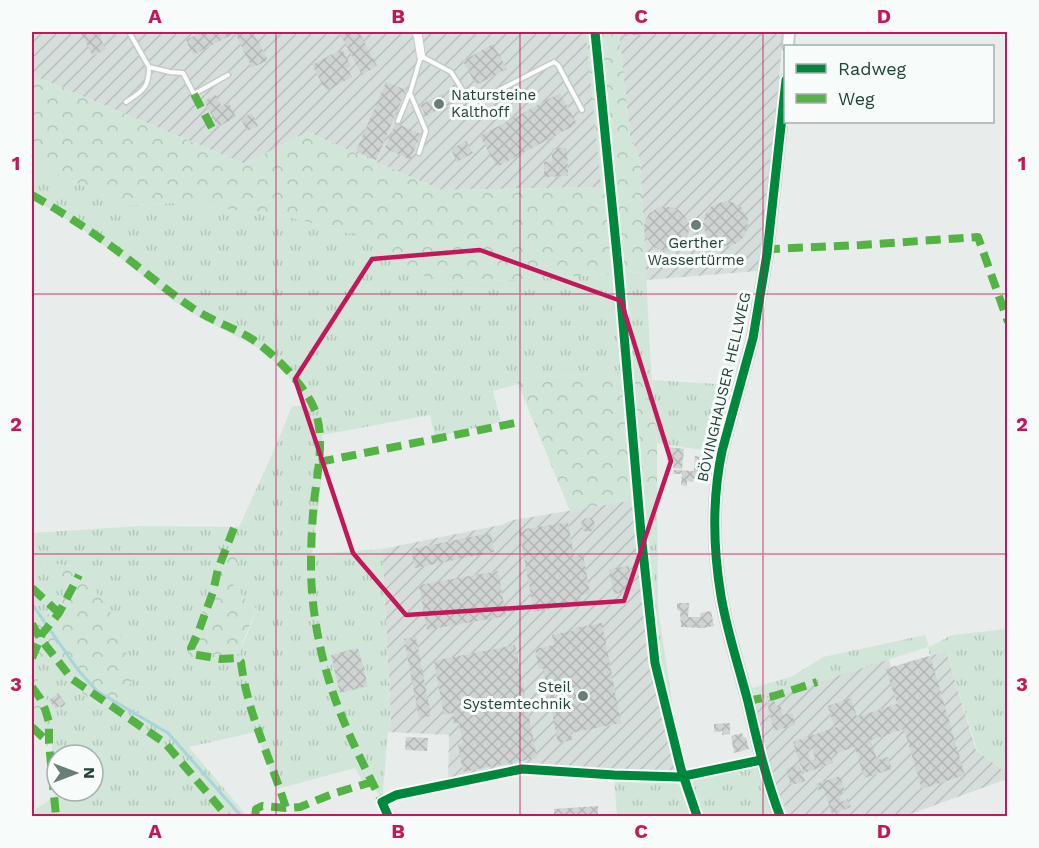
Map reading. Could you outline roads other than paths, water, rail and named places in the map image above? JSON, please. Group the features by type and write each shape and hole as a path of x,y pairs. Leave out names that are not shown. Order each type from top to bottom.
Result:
{"street":[{"path":"416,32 421,56"},
{"name":"BÖVINGHAUSER HELLWEG","path":"780,816 761,760 721,596 716,549 715,504 718,468 753,338 767,254 784,98"},
{"path":"425,789 522,769 680,777 761,760"},
{"path":"382,802 388,816"}],"lane":[{"path":"126,102 142,92 147,85 149,67 129,32"},
{"path":"398,121 410,93 421,56 451,72 469,100 474,103 554,62 558,65 582,110"},
{"path":"149,67 183,73 194,94 228,75"},
{"path":"410,93 426,131 419,153"}],"waterway":[{"path":"32,604 78,670 97,691 168,733 241,816"}],"place":[{"name":"Natursteine Kalthoff","path":"439,104"},
{"name":"Gerther Wassertürme","path":"696,225"},
{"name":"Steil Systemtechnik","path":"583,696"}]}
